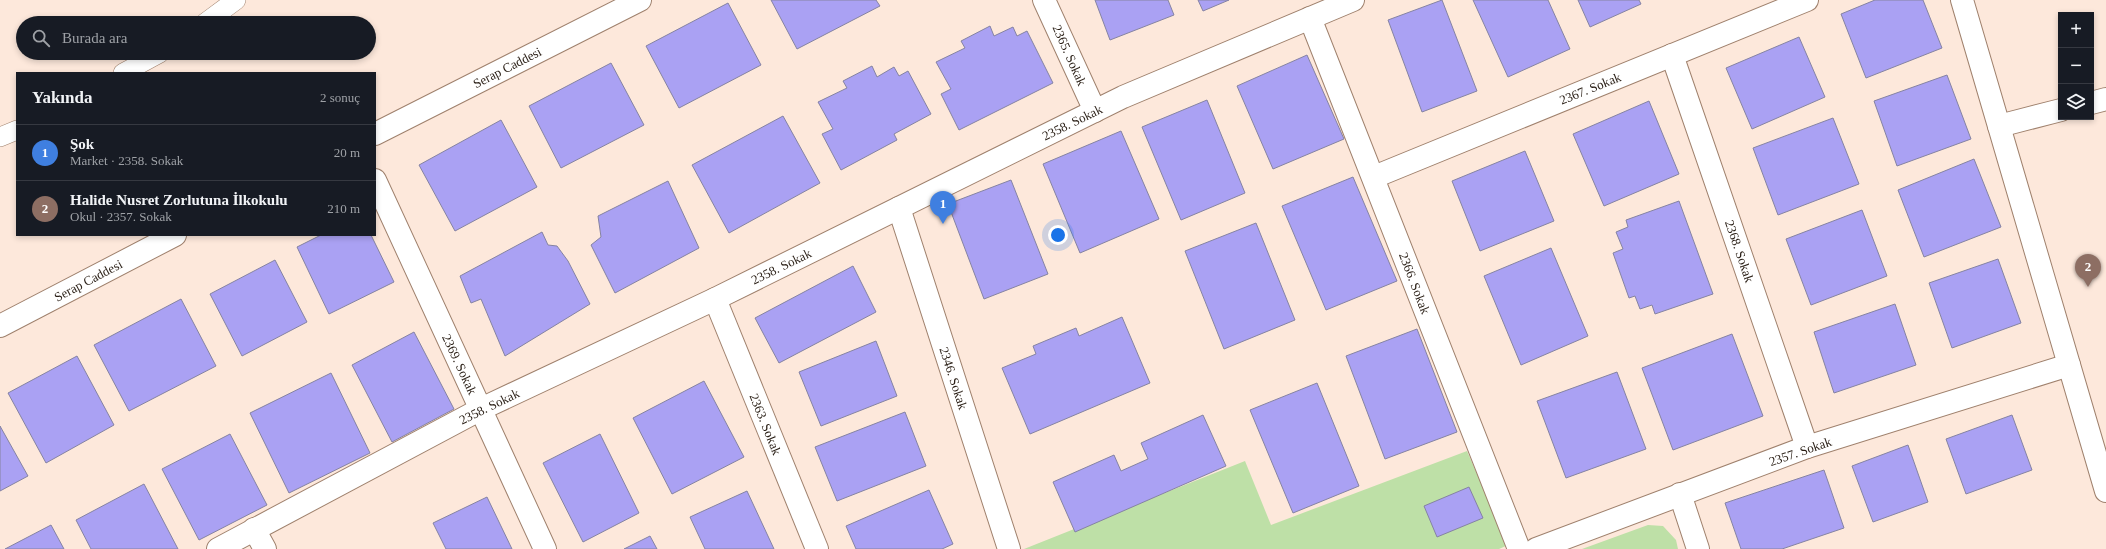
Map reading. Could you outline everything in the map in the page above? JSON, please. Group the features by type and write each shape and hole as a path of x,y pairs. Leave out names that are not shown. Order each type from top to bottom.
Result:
{"street":[{"name":"Serap Caddesi","path":"376,133 640,0"},
{"name":"2365. Sokak","path":"1044,0 1095,111"},
{"name":"2358. Sokak","path":"218,549 481,409 715,299 1123,97 1353,0"},
{"name":"2367. Sokak","path":"1374,177 1807,0"},
{"path":"1962,0 2106,491"},
{"name":"2366. Sokak","path":"1310,18 1374,177 1519,549"},
{"name":"2368. Sokak","path":"1672,55 1807,447"},
{"path":"2094,102 2106,99"},
{"path":"1999,126 2058,111"},
{"name":"2369. Sokak","path":"376,182 545,549"},
{"name":"2346. Sokak","path":"899,208 1009,549"},
{"name":"Serap Caddesi","path":"0,326 173,236"},
{"name":"2363. Sokak","path":"715,299 817,549"},
{"name":"2357. Sokak","path":"1536,549 1807,447 2069,365"},
{"path":"1680,494 1698,549"},
{"path":"254,529 265,549"}],"lane":[{"path":"214,16 236,0"},
{"path":"125,72 147,60"},
{"path":"0,137 16,130"}],"green space":[{"path":"1467,451 1508,545 1499,549 1024,549 1245,461 1271,525"},
{"path":"1648,525 1663,526 1676,540 1678,549 1582,549"}],"building":[{"path":"771,0 876,0 880,6 797,49"},
{"path":"1095,0 1168,0 1174,15 1110,40"},
{"path":"1198,0 1229,0 1203,11"},
{"path":"1442,0 1477,91 1422,112 1388,20"},
{"path":"1473,0 1548,0 1570,49 1508,77"},
{"path":"1578,0 1639,0 1641,4 1590,27"},
{"path":"1875,0 1923,0 1942,48 1866,78 1841,14"},
{"path":"728,3 761,65 679,108 646,46"},
{"path":"990,26 994,36 1013,27 1017,36 1027,31 1053,83 959,130 941,94 951,89 936,62 965,48 961,41"},
{"path":"1799,37 1825,97 1752,129 1726,68"},
{"path":"1307,55 1344,139 1273,169 1237,86"},
{"path":"611,63 644,125 561,168 529,106"},
{"path":"872,66 877,77 894,67 899,76 908,71 931,114 894,134 897,140 841,170 822,134 833,129 818,102 847,88 843,81"},
{"path":"1947,75 1971,139 1897,166 1874,101"},
{"path":"1207,100 1245,193 1181,220 1142,127"},
{"path":"1649,101 1679,174 1604,206 1573,134"},
{"path":"783,116 820,183 729,233 692,165"},
{"path":"1833,118 1859,184 1778,215 1753,148"},
{"path":"501,120 537,187 455,231 419,165"},
{"path":"1121,131 1159,219 1080,253 1043,164"},
{"path":"1525,151 1554,221 1480,251 1452,181"},
{"path":"1974,159 2001,227 1924,257 1898,190"},
{"path":"1353,177 1397,281 1326,310 1282,206"},
{"path":"1011,180 1048,274 984,299 948,204"},
{"path":"668,181 699,248 615,293 591,245 601,237 598,216"},
{"path":"1679,201 1713,294 1655,314 1652,305 1640,309 1635,296 1629,298 1613,253 1623,249 1616,232 1628,227 1626,220"},
{"path":"1862,210 1887,276 1811,305 1786,239"},
{"path":"1256,223 1295,320 1224,349 1185,251"},
{"path":"542,232 548,245 557,246 568,261 590,304 505,356 481,299 471,303 460,276"},
{"path":"319,236 371,236 394,282 329,314 297,247"},
{"path":"1551,248 1588,336 1521,365 1484,276"},
{"path":"1998,259 2021,323 1952,348 1929,283"},
{"path":"275,260 307,322 242,356 210,294"},
{"path":"853,266 876,312 779,363 755,318"},
{"path":"181,299 216,366 129,411 94,345"},
{"path":"1895,304 1916,365 1834,393 1814,332"},
{"path":"1122,317 1150,383 1030,434 1002,368 1036,354 1033,346 1076,328 1079,336"},
{"path":"1417,329 1457,432 1385,459 1346,356"},
{"path":"414,332 454,409 392,442 352,365"},
{"path":"1732,334 1763,416 1673,450 1642,368"},
{"path":"876,341 897,396 821,426 799,372"},
{"path":"77,356 114,425 46,463 8,393"},
{"path":"1617,372 1646,449 1566,478 1537,401"},
{"path":"331,373 370,453 289,493 250,413"},
{"path":"704,381 744,457 672,494 633,418"},
{"path":"1317,383 1359,486 1293,513 1250,410"},
{"path":"905,412 926,466 837,501 815,447"},
{"path":"1203,415 1226,466 1075,532 1053,482 1114,455 1121,471 1148,459 1141,443"},
{"path":"2012,415 2032,470 1966,494 1946,439"},
{"path":"0,426 28,476 0,491"},
{"path":"230,434 267,505 199,540 162,469"},
{"path":"600,434 639,513 583,542 543,463"},
{"path":"1908,445 1928,502 1873,522 1852,466"},
{"path":"1824,470 1844,528 1782,549 1741,549 1725,503"},
{"path":"144,484 178,549 91,549 76,520"},
{"path":"1469,487 1483,518 1437,537 1424,506"},
{"path":"929,490 953,544 942,549 856,549 846,526"},
{"path":"747,491 774,549 705,549 690,517"},
{"path":"487,497 512,549 446,549 433,523"},
{"path":"51,525 64,549 5,549"},
{"path":"650,536 657,549 624,549"}],"place":[{"name":"Şok","path":"943,224"},
{"name":"Halide Nusret Zorlutuna İlkokulu","path":"2088,287"}]}
